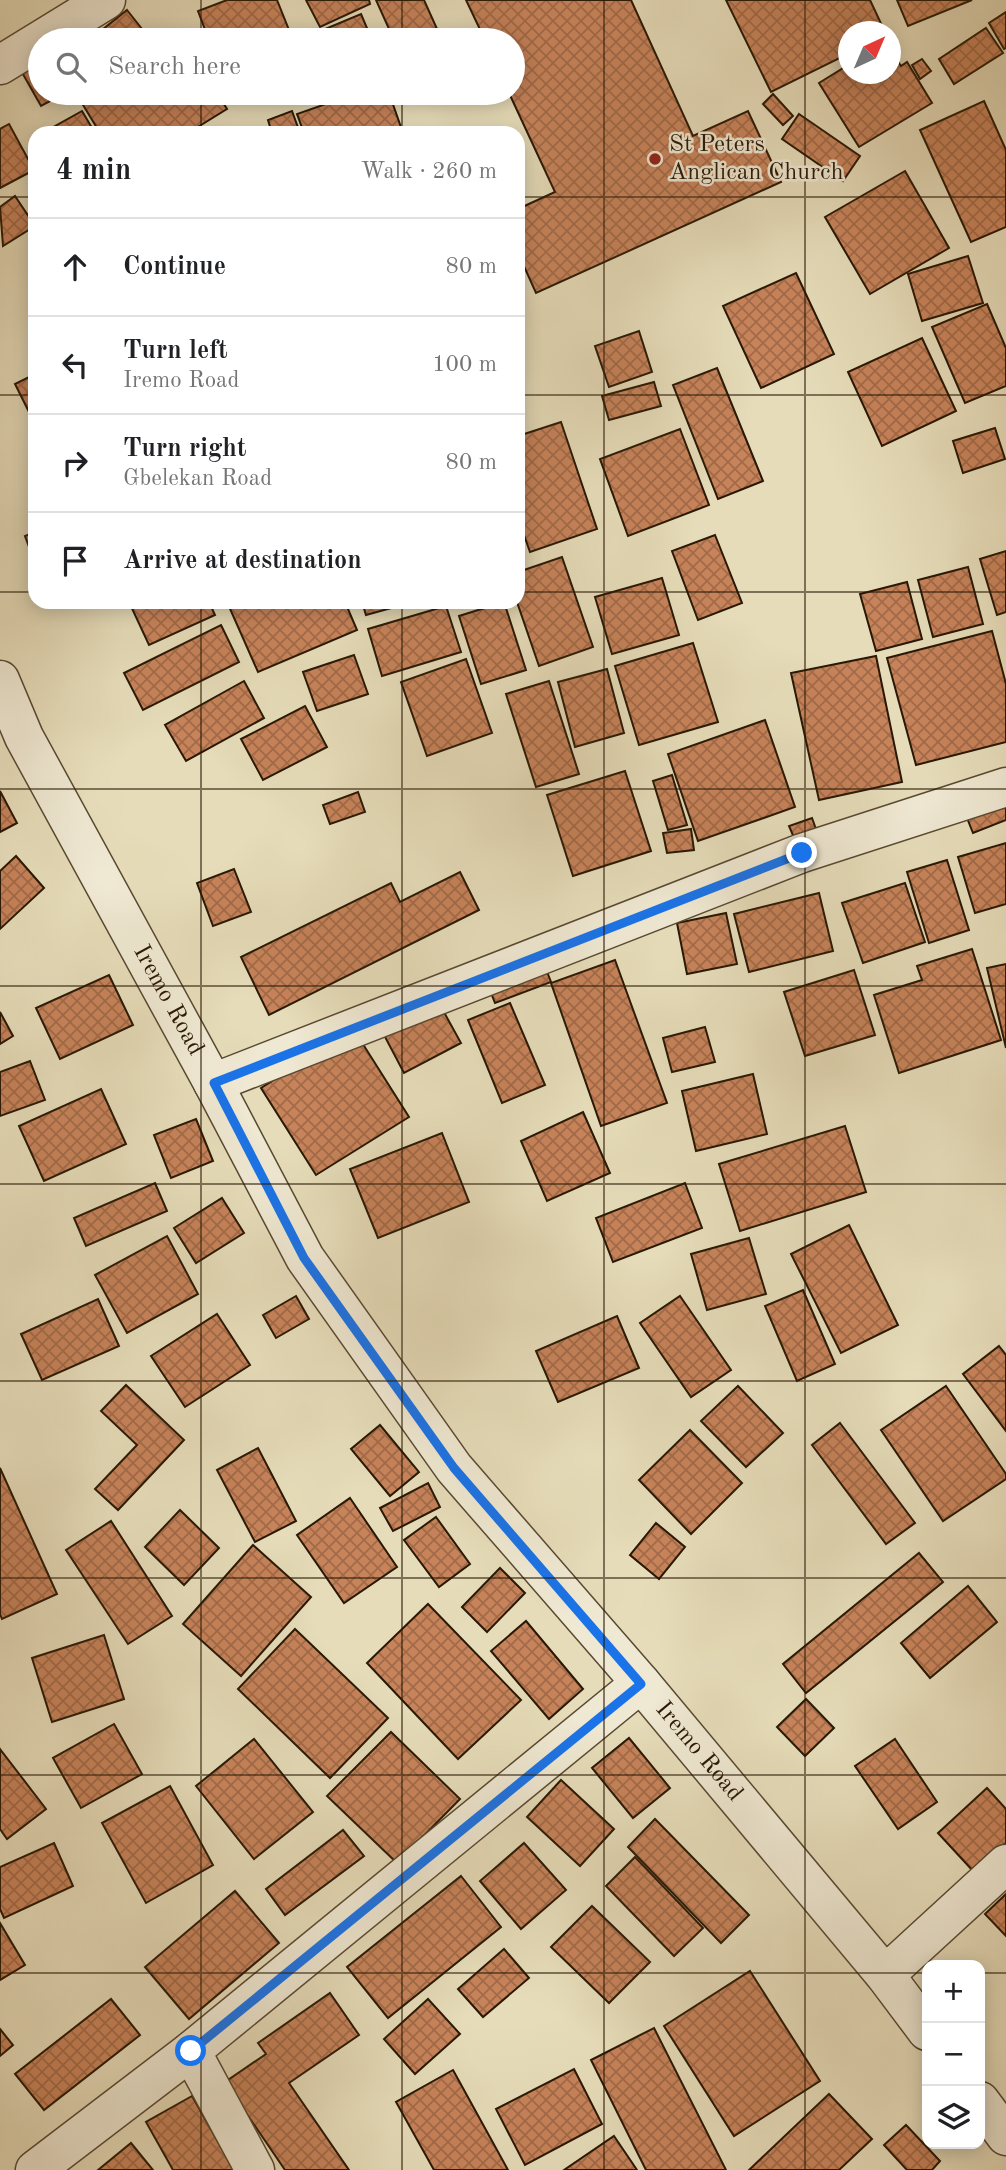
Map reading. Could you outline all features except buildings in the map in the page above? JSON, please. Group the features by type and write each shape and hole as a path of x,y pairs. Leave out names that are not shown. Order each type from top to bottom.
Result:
{"street":[{"path":"60,28 106,0"},
{"path":"0,65 28,48"},
{"name":"Iremo Road","path":"0,680 12,745 214,1083 304,1258 454,1468 641,1684 885,1975 922,2024"},
{"path":"214,1083 802,853 1006,787"},
{"path":"35,2170 191,2051 641,1684"},
{"path":"885,1975 1006,1864"},
{"path":"191,2051 255,2170"},
{"path":"985,2108 1006,2136"}],"place":[{"name":"St Peters Anglican Church","path":"655,159"}],"route":[{"path":"191,2051 641,1684 454,1468 304,1258 214,1083 802,853"}]}
